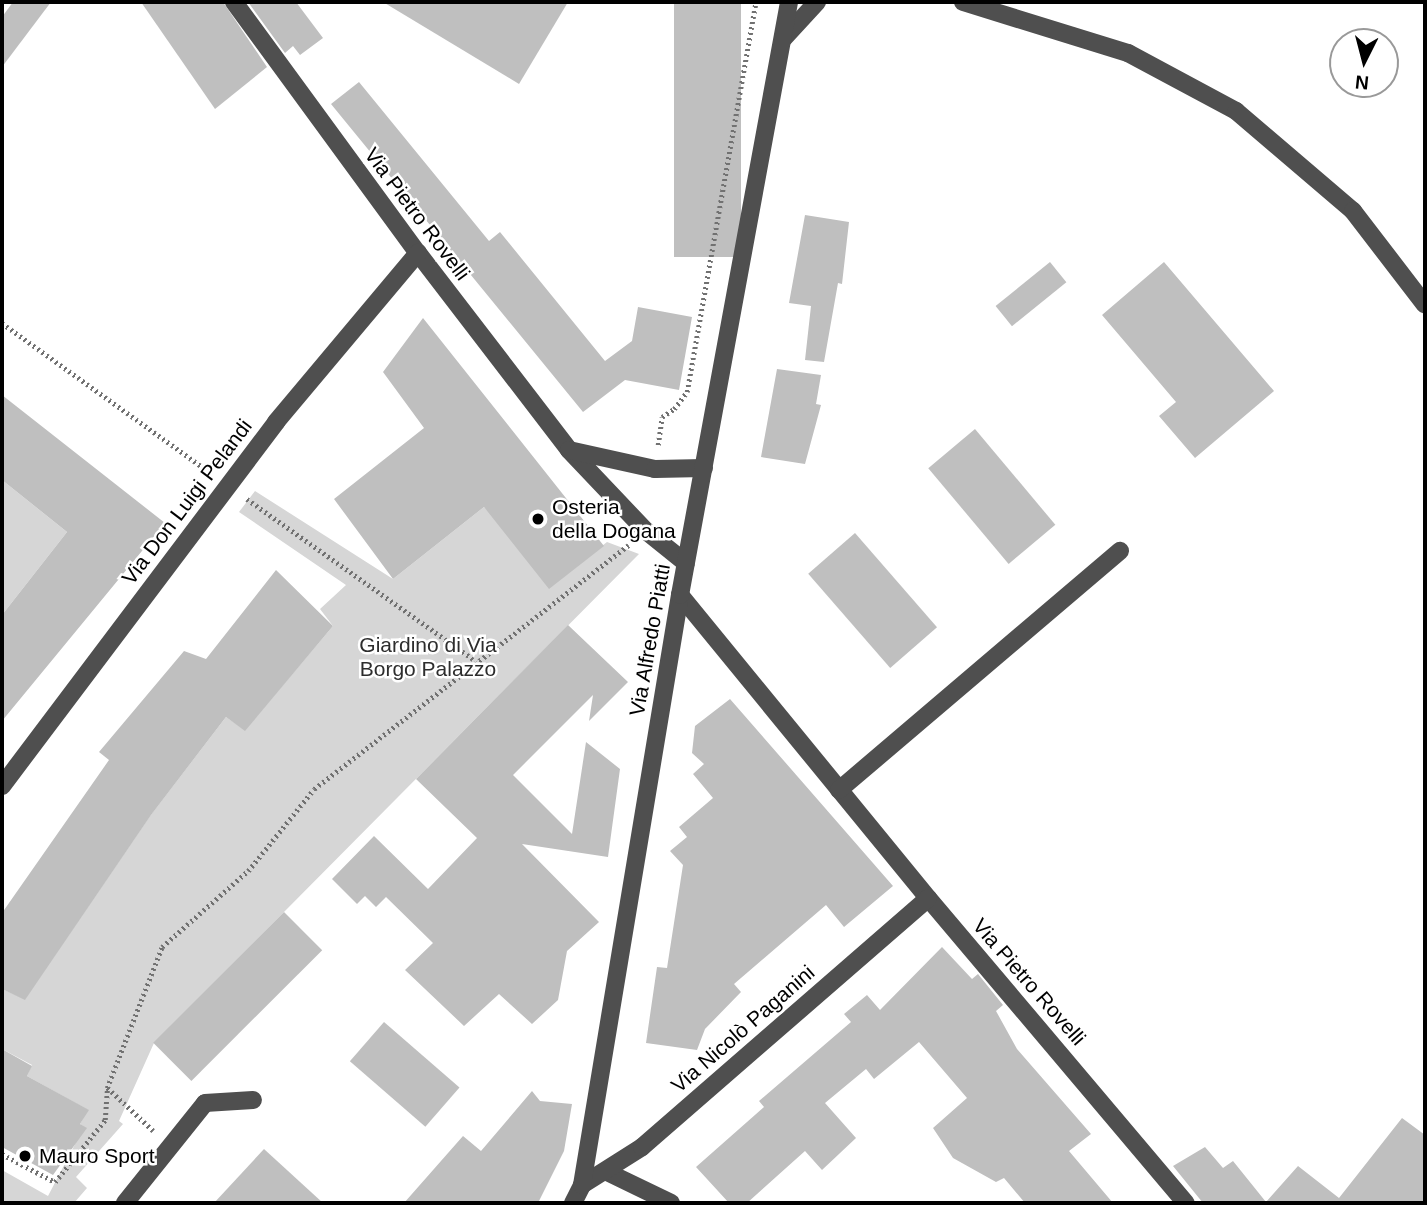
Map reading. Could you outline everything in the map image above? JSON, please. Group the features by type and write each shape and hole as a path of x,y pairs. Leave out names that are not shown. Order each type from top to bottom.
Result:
{"street":[{"name":"Via Pietro Rovelli","path":"234,2 418,253 569,450 646,531 687,563"},
{"name":"Via Alfredo Piatti","path":"573,1203 582,1185 680,595 789,2"},
{"path":"784,38 817,2"},
{"path":"962,2 1128,53 1236,111 1353,211 1425,305"},
{"name":"Via Don Luigi Pelandi","path":"2,786 268,433 418,253"},
{"path":"569,450 655,469 704,468"},
{"path":"839,790 1120,551"},
{"name":"Via Pietro Rovelli","path":"680,595 928,898 1186,1203"},
{"name":"Via Nicolò Paganini","path":"582,1185 607,1172 642,1147 928,898"},
{"path":"125,1203 205,1102 253,1100"},
{"path":"607,1172 671,1203"}],"path":[{"path":"655,469 662,417 674,409 687,392 696,354 756,2"},
{"path":"2,1154 55,1182 105,1120 107,1088 162,947 248,871 314,789 646,531"},
{"path":"107,1088 168,1147"}],"green space":[{"path":"2,480 67,532 2,615"},
{"name":"Giardino di Via Borgo Palazzo","path":"255,491 393,579 484,507 562,577 607,542 639,554 154,1043 119,1121 123,1124 76,1177 87,1188 74,1203 2,1203 2,1170 48,1196 84,1127 80,1124 88,1110 27,1076 32,1065 2,1049 2,989 25,999 150,816 226,717 245,730 333,626 320,609 346,585 239,512"}],"building":[{"path":"13,2 51,2 2,67 2,17"},
{"path":"141,2 223,2 267,67 215,109"},
{"path":"248,2 296,2 323,38 300,55 293,46 285,53"},
{"path":"383,2 568,2 519,84"},
{"path":"674,2 741,2 741,257 674,257"},
{"path":"359,82 489,241 500,232 605,361 632,341 638,307 692,317 679,390 625,380 583,412 331,104"},
{"path":"805,215 849,222 842,284 838,283 824,362 805,360 811,306 789,303"},
{"path":"1050,262 1066,282 1012,326 996,306"},
{"path":"1164,262 1274,391 1195,458 1159,416 1176,402 1102,315"},
{"path":"423,318 604,546 549,589 484,507 393,579 334,499 424,428 383,372"},
{"path":"777,369 821,375 816,404 821,405 805,464 761,457"},
{"path":"2,395 165,523 2,721 2,615 67,532 2,480"},
{"path":"975,429 1055,525 1009,564 928,468"},
{"path":"855,533 937,627 890,668 808,574"},
{"path":"276,570 333,626 245,731 226,717 151,815 25,1000 2,989 2,913 109,760 99,752 184,651 206,659"},
{"path":"568,625 628,682 589,721 593,695 513,775 572,834 586,742 620,769 608,857 522,844 599,922 567,951 558,1000 532,1024 499,994 464,1026 405,970 433,943 386,897 376,907 365,896 357,904 332,879 374,836 428,889 477,838 416,779"},
{"path":"730,699 893,886 844,927 826,905 734,984 741,992 705,1029 697,1050 646,1043 657,967 667,968 683,865 670,851 687,837 679,827 713,798 693,774 704,764 692,753 695,726"},
{"path":"284,912 322,950 191,1081 153,1043"},
{"path":"942,947 972,979 978,974 1003,1005 996,1011 1017,1049 1091,1134 1069,1151 1113,1203 1025,1203 1004,1178 996,1182 953,1158 933,1128 967,1098 919,1042 874,1079 866,1069 825,1103 856,1138 822,1170 805,1151 747,1203 729,1203 696,1167 764,1107 759,1101 851,1022 844,1014 867,995 880,1010"},
{"path":"384,1022 459,1088 425,1127 350,1061"},
{"path":"2,1049 32,1066 27,1076 89,1110 80,1124 87,1128 53,1175 2,1147"},
{"path":"532,1091 540,1101 572,1104 564,1151 538,1203 404,1203 463,1136 481,1151"},
{"path":"1402,1118 1425,1135 1425,1203 1203,1203 1173,1166 1205,1147 1223,1168 1233,1161 1266,1202 1298,1166 1339,1198"},
{"path":"264,1149 323,1203 214,1203"}],"place":[{"name":"Osteria della Dogana","path":"538,519"},
{"name":"Mauro Sport","path":"25,1156"}]}
